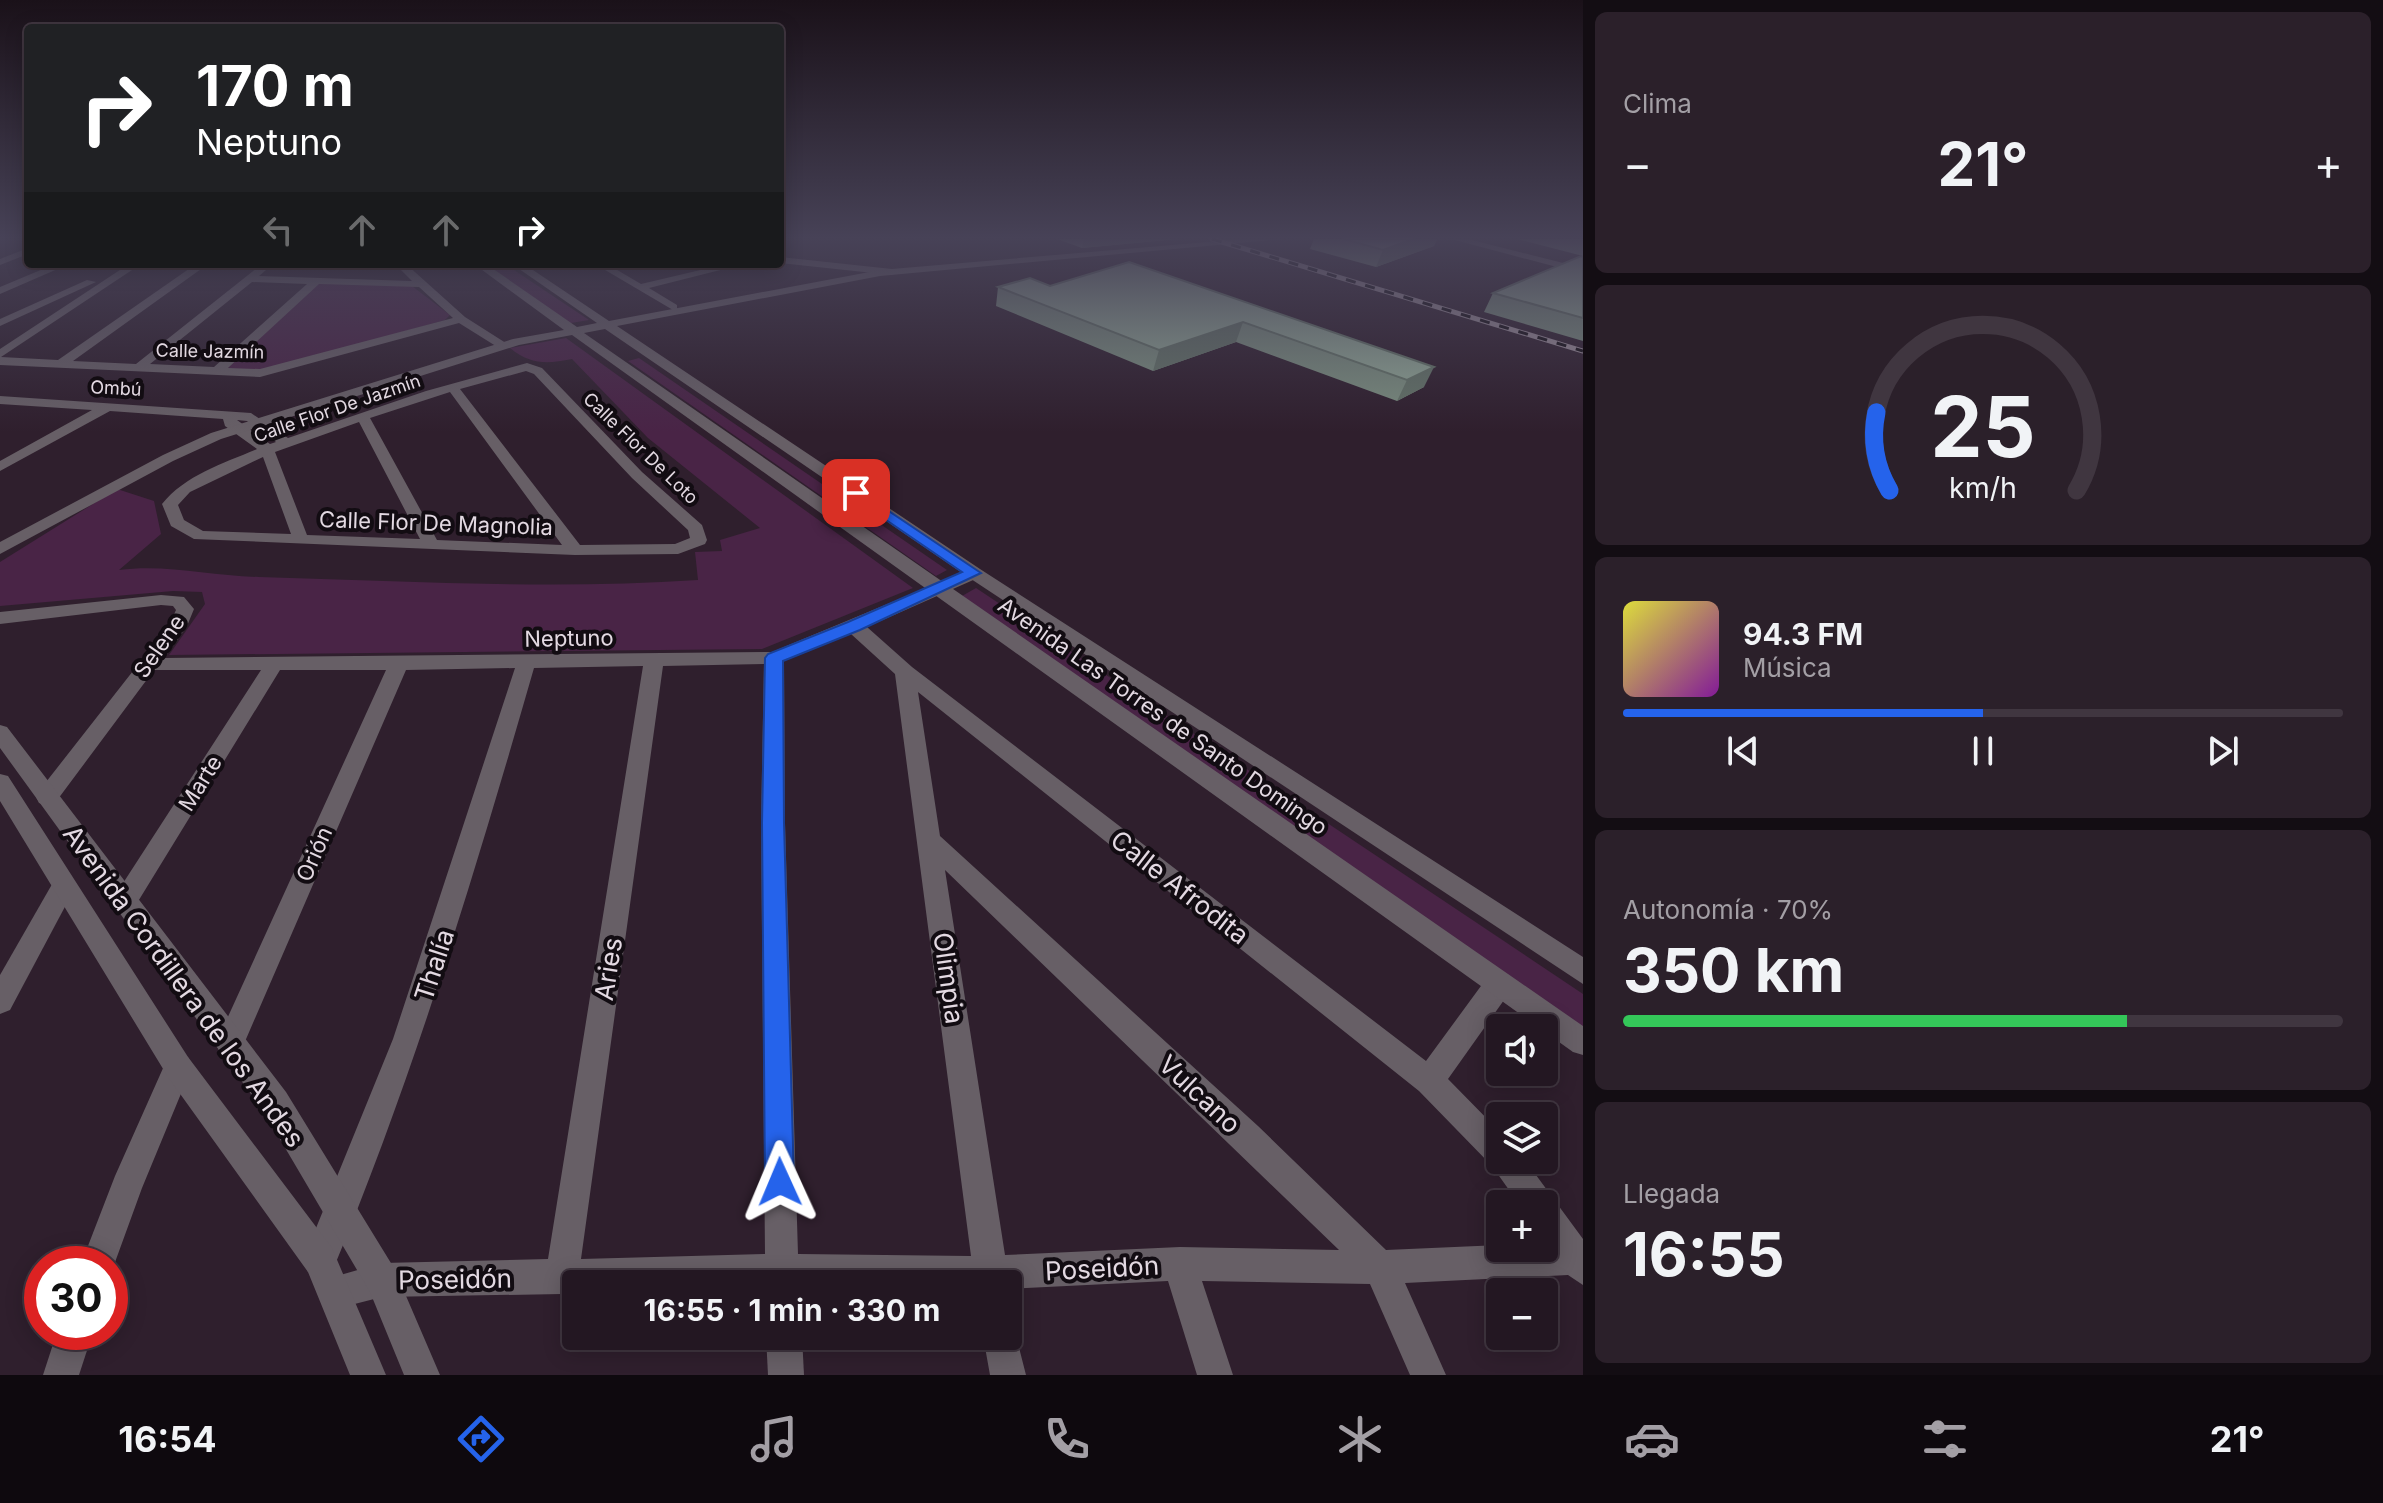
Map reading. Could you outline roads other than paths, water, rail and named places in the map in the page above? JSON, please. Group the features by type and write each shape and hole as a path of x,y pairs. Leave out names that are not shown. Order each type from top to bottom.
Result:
{"street":[{"path":"0,323 45,303"},
{"path":"0,354 75,303"},
{"path":"60,364 147,303"},
{"path":"138,368 220,303"},
{"path":"217,371 292,303"},
{"path":"443,303 461,319 499,343"},
{"name":"Avenida Las Torres de Santo Domingo","path":"534,303 1583,1042"},
{"name":"Avenida Las Torres de Santo Domingo","path":"575,303 974,573 1583,972"},
{"path":"667,303 673,307"},
{"path":"605,323 695,303"},
{"path":"0,538 152,457 232,422 256,419 499,343 711,303"},
{"name":"Calle Jazmín","path":"0,361 256,373 461,319"},
{"path":"620,363 623,353 647,351"},
{"name":"Calle Flor De Jazmín","path":"200,536 177,523 170,504 179,490 285,442 513,368 527,367"},
{"name":"Calle Flor De Loto","path":"527,367 538,371 637,475 699,532 699,540 695,544 670,549"},
{"path":"453,388 575,550"},
{"name":"Ombú","path":"3,402 109,406 232,422"},
{"path":"0,467 109,406"},
{"path":"363,417 431,545"},
{"path":"256,419 285,442"},
{"path":"232,422 267,449 301,540"},
{"path":"0,549 232,422"},
{"name":"Calle Flor De Magnolia","path":"200,536 575,550 670,549"},
{"name":"Neptuno","path":"148,664 526,663 774,658 974,573"},
{"name":"Selene","path":"0,618 146,601 182,603 185,609 182,619 47,797"},
{"name":"Calle Afrodita","path":"854,626 905,672 1429,1081 1486,1140"},
{"path":"774,658 773,823 782,1270"},
{"name":"Aries","path":"563,1270 654,660"},
{"name":"Thalía","path":"320,1260 399,1072 467,862 487,784 526,663"},
{"name":"Orión","path":"230,1043 399,664"},
{"name":"Marte","path":"125,901 274,665"},
{"name":"Olimpia","path":"905,672 990,1270"},
{"name":"Avenida Cordillera de los Andes","path":"0,732 275,1102 382,1280 422,1375"},
{"name":"Avenida Cordillera de los Andes","path":"0,782 178,1067 320,1260 368,1375"},
{"name":"Vulcano","path":"931,842 1247,1137 1380,1267 1428,1375"},
{"path":"0,1001 64,886"},
{"path":"1429,1081 1499,984"},
{"path":"105,1246 126,1187 178,1067"},
{"path":"1516,1174 1528,1190"},
{"path":"1558,1230 1581,1261"},
{"name":"Poseidón","path":"1022,1276 1180,1264 1380,1267 1581,1261"},
{"path":"1180,1264 1215,1375"},
{"name":"Poseidón","path":"335,1292 382,1280 562,1277"},
{"path":"61,1375 69,1350"},
{"path":"785,1350 786,1375"},
{"path":"1004,1350 1008,1375"}],"railway":[{"path":"1425,303 1583,351"}]}
